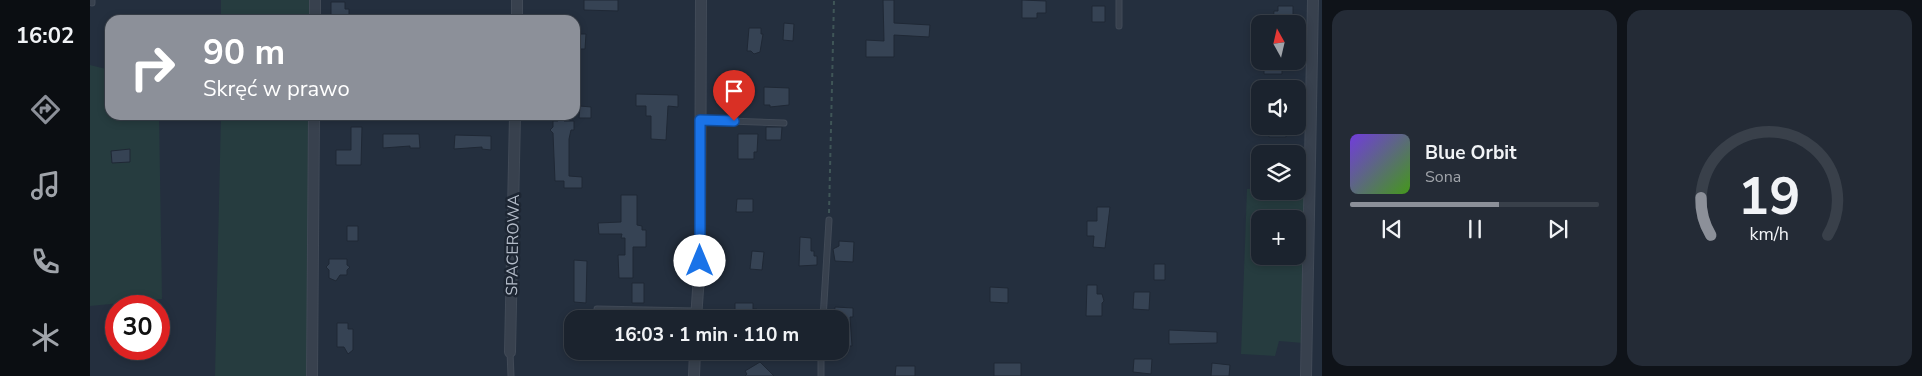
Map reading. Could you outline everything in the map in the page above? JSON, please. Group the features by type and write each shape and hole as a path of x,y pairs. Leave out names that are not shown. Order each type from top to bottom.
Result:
{"street":[{"path":"315,0 315,15"},
{"path":"517,0 517,15"},
{"path":"696,310 700,261 701,0"},
{"path":"1306,376 1314,0"},
{"path":"312,376 314,120"},
{"name":"SPACEROWA","path":"510,352 516,120"},
{"path":"694,376 695,360"}],"lane":[{"path":"1119,0 1119,26"},
{"path":"700,120 784,123"},
{"path":"824,310 829,220"},
{"path":"597,309 614,310"},
{"name":"SPACEROWA","path":"510,352 510,376"},
{"path":"821,360 821,376"}],"path":[{"path":"829,220 834,0"}],"green space":[{"path":"221,0 313,0 313,15 221,15"},
{"path":"90,65 105,69 105,120 159,120 162,295 105,295 105,305 90,306"},
{"path":"221,120 314,120 314,376 215,376"},
{"path":"1247,189 1251,189 1251,200 1306,200 1306,210 1251,210 1251,265 1305,265 1303,343 1279,341 1275,356 1241,354"}],"building":[{"path":"584,0 618,0 618,11 584,10"},
{"path":"883,0 894,0 894,23 930,25 929,37 894,35 894,57 866,57 866,40 884,41"},
{"path":"1022,0 1046,1 1046,13 1037,13 1037,18 1022,18"},
{"path":"331,2 345,2 345,9 349,9 349,15 331,15"},
{"path":"1092,6 1105,6 1105,22 1092,22"},
{"path":"1278,6 1293,6 1293,15 1274,15 1274,11 1278,11"},
{"path":"784,23 794,24 793,41 783,40"},
{"path":"749,28 761,28 761,34 763,34 760,52 754,54 751,51 747,51"},
{"path":"580,34 586,34 585,49 580,49"},
{"path":"1264,70 1282,70 1282,74 1264,74"},
{"path":"722,87 747,87 747,105 734,107 722,105"},
{"path":"764,87 789,88 789,105 770,107 770,105 764,105"},
{"path":"636,94 678,95 678,107 668,106 666,140 651,139 651,116 646,116 646,106 636,106"},
{"path":"580,106 591,107 591,118 580,118"},
{"path":"553,121 574,121 574,130 571,130 569,139 569,176 582,177 582,188 564,188 564,181 555,181 553,133 550,130 553,127"},
{"path":"351,127 362,127 361,165 336,165 336,150 351,150"},
{"path":"766,127 782,127 781,140 766,140"},
{"path":"383,134 419,134 420,148 410,148 410,146 383,148"},
{"path":"738,134 758,134 757,152 754,152 754,159 738,159"},
{"path":"455,135 491,136 491,150 482,149 482,147 454,149"},
{"path":"1269,135 1286,135 1286,137 1269,137"},
{"path":"130,149 130,162 112,163 111,151"},
{"path":"621,195 637,195 637,225 642,226 642,230 646,230 646,247 633,247 633,278 619,278 618,255 625,255 625,238 621,238 622,234 599,234 598,223 621,222"},
{"path":"737,199 753,199 753,212 736,212"},
{"path":"1097,207 1110,207 1105,248 1093,247 1094,236 1087,236 1087,221 1097,221"},
{"path":"347,226 358,226 358,241 347,241"},
{"path":"800,237 811,238 811,251 814,251 814,256 817,256 817,265 799,266"},
{"path":"839,241 854,242 853,262 835,261 833,249 839,246"},
{"path":"752,251 764,252 762,270 750,269"},
{"path":"329,259 347,259 347,265 350,267 347,270 347,275 340,275 336,281 329,278 329,270 326,267 329,264"},
{"path":"574,260 587,261 586,303 574,302"},
{"path":"1154,264 1165,264 1165,280 1154,280"},
{"path":"632,283 644,283 644,303 632,303"},
{"path":"1087,285 1097,285 1097,294 1102,294 1104,301 1102,303 1102,316 1086,316"},
{"path":"990,287 1008,288 1008,303 990,302"},
{"path":"1134,292 1150,292 1149,310 1133,309"},
{"path":"735,303 753,303 753,309 757,309 757,310 735,310"},
{"path":"835,307 853,308 853,317 850,317 852,346 849,346 849,310 835,310"},
{"path":"337,323 348,323 348,329 353,329 353,350 348,354 344,347 337,347"},
{"path":"1169,330 1217,332 1217,343 1169,344"},
{"path":"1134,359 1152,359 1151,374 1133,372"},
{"path":"760,362 774,376 745,376 747,374 745,371"},
{"path":"994,363 1021,363 1021,376 994,376"},
{"path":"1212,363 1230,365 1229,376 1211,376"},
{"path":"896,366 915,366 915,376 895,376"}],"route":[{"path":"700,261 700,120 734,121"}]}
